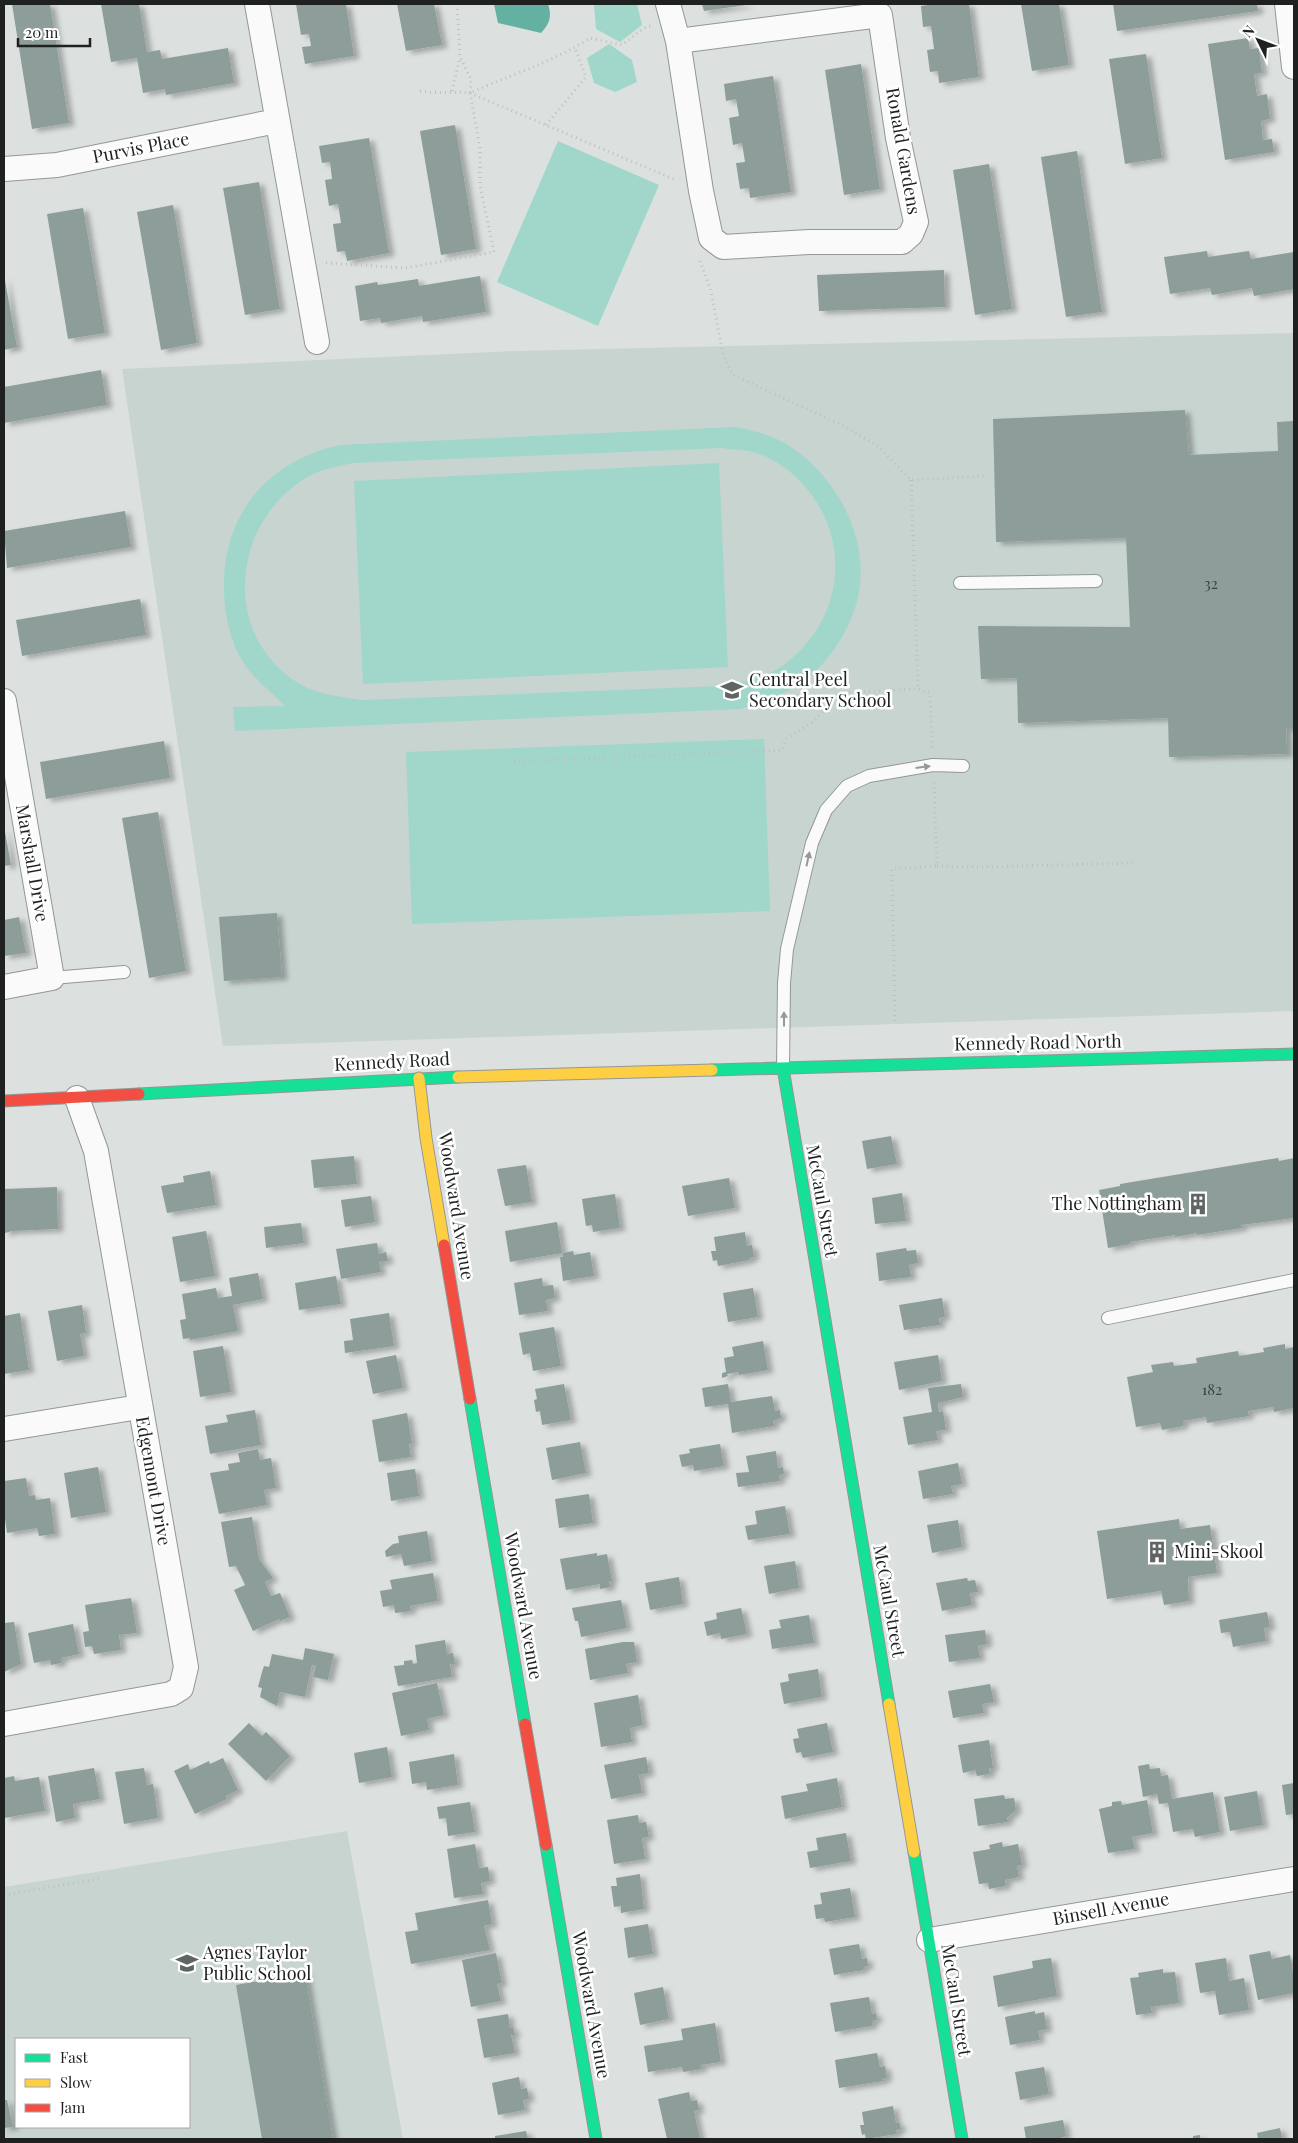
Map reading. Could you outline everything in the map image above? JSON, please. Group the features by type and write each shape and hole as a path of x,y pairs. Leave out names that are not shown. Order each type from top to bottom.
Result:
{"street":[{"path":"257,4 316,342"},
{"path":"1287,4 1294,67"},
{"name":"Ronald Gardens","path":"672,22 880,16 898,138 916,222 911,234 902,242 809,242 723,247 711,238"},
{"path":"672,22 711,238"},
{"name":"Purvis Place","path":"4,168 57,164 277,120"},
{"name":"Marshall Drive","path":"4,701 52,978"},
{"path":"4,987 52,978"},
{"name":"Kennedy Road North","path":"783,1068 1294,1054"},
{"name":"Kennedy Road","path":"4,1101 419,1078 783,1068"},
{"name":"McCaul Street","path":"783,1068 962,2139"},
{"name":"Woodward Avenue","path":"419,1078 426,1138 596,2139"},
{"name":"Edgemont Drive","path":"4,1724 171,1694 181,1688 186,1667 96,1151 77,1098"},
{"path":"4,1429 139,1406"},
{"name":"Binsell Avenue","path":"929,1940 1294,1878"}],"lane":[{"path":"960,583 1096,581"},
{"path":"783,1068 784,984 787,949 812,843 826,810 847,786 868,776 933,765 963,766"},
{"path":"52,978 124,972"},
{"path":"1108,1318 1294,1280"}],"path":[{"path":"452,91 460,57 457,4"},
{"path":"470,92 575,48 590,38 622,45 644,28 672,22"},
{"path":"546,125 586,77 575,48"},
{"path":"303,264 338,263 405,268 494,252 480,186 480,148 470,92 471,79 460,57"},
{"path":"420,91 436,94 452,91 470,92 701,191"},
{"path":"711,238 695,246 711,291 723,355 733,375 842,425 878,446 911,480 984,476"},
{"path":"509,762 782,750 786,739 814,721 842,693 918,689"},
{"path":"937,866 979,867 1135,863"},
{"path":"4,1895 99,1879"}],"shaded area":[{"path":"494,4 548,4 549,20 541,33 498,23"},
{"path":"596,4 637,4 642,25 620,42 596,29 594,6"},
{"path":"609,44 632,60 637,82 615,92 594,83 587,58"},
{"path":"558,141 659,185 598,326 497,282"},
{"name":"Central Peel Secondary School","path":"1294,333 1294,1011 223,1046 122,369 516,351"},
{"path":"734,427 758,432 781,441 810,463 825,478 848,514 860,555 861,576 858,597 852,617 837,645 817,670 801,684 782,694 741,709 235,731 233,707 285,706 247,668 238,654 232,637 227,619 224,593 225,565 230,540 240,517 253,497 270,479 290,464 313,453 339,445","holes":["722,448 748,451 762,455 780,464 800,481 817,503 828,526 834,551 835,576 830,601 820,624 805,645 785,664 770,673 746,681 720,686 363,700 323,693 300,684 274,663 256,636 247,607 245,576 252,546 265,518 286,493 313,474 353,463"]},
{"path":"719,463 728,667 363,684 354,481"},
{"path":"764,739 770,911 412,924 406,752"},
{"name":"Agnes Taylor Public School","path":"347,1831 403,2139 4,2139 4,1887"}],"building":[{"path":"12,4 50,4 69,123 32,129"},
{"path":"101,4 139,4 147,52 160,50 162,59 228,48 234,83 166,95 165,89 143,93 137,58 111,62"},
{"path":"296,4 346,4 354,56 305,64 302,47 311,46 309,34 301,35"},
{"path":"397,4 434,4 442,45 406,51"},
{"path":"702,4 746,4 746,5 704,11"},
{"path":"928,4 969,4 979,77 939,83 938,71 930,72 927,50 934,49 931,26 923,27 921,6"},
{"path":"1021,4 1059,4 1069,65 1032,71"},
{"path":"1113,4 1257,4 1258,11 1117,31"},
{"path":"1248,38 1250,49 1259,48 1262,73 1254,74 1257,96 1267,94 1270,119 1261,121 1263,140 1272,139 1274,152 1225,160 1208,44"},
{"path":"1146,54 1162,158 1125,164 1109,59"},
{"path":"861,64 880,189 844,195 825,70"},
{"path":"773,76 791,192 750,198 749,188 740,189 736,163 745,162 742,143 733,145 729,118 739,116 736,99 726,101 724,84"},
{"path":"455,125 476,249 441,255 420,131"},
{"path":"369,138 389,253 347,261 345,251 337,252 333,224 341,223 338,204 329,206 325,180 332,179 330,162 322,163 319,146"},
{"path":"1077,151 1102,312 1066,317 1041,157"},
{"path":"989,164 1012,309 975,315 953,170"},
{"path":"259,182 280,309 245,315 223,188"},
{"path":"173,205 197,343 161,350 137,212"},
{"path":"83,208 105,333 68,339 47,214"},
{"path":"1207,251 1208,257 1249,251 1251,259 1294,252 1294,289 1254,296 1252,288 1212,295 1210,288 1170,294 1164,257"},
{"path":"944,270 945,307 819,311 817,275"},
{"path":"4,275 17,347 4,350"},
{"path":"480,276 486,312 423,322 422,316 381,323 380,318 360,321 355,286 377,282 378,285 418,279 419,286"},
{"path":"101,370 107,405 4,423 4,387"},
{"path":"1185,410 1189,455 1278,451 1277,422 1294,421 1294,728 1286,728 1287,754 1169,757 1168,718 1018,723 1017,678 981,679 978,626 1130,627 1126,538 996,542 993,419"},
{"path":"125,511 131,547 7,568 4,531"},
{"path":"140,599 146,635 22,656 16,620"},
{"path":"164,741 170,778 46,799 40,762"},
{"path":"158,812 186,971 149,978 122,818"},
{"path":"4,826 11,865 4,866"},
{"path":"277,913 282,977 224,981 219,917"},
{"path":"19,917 26,953 4,956 4,920"},
{"path":"891,1136 897,1164 867,1169 862,1141"},
{"path":"354,1156 357,1184 314,1188 311,1160"},
{"name":"The Nottingham","path":"1278,1158 1279,1161 1294,1158 1294,1218 1241,1225 1242,1228 1197,1235 1197,1233 1175,1237 1175,1235 1130,1242 1130,1244 1108,1248 1099,1190 1120,1186 1120,1184"},
{"path":"526,1165 532,1202 505,1206 497,1169"},
{"path":"210,1171 216,1205 167,1213 161,1186 184,1182 183,1176"},
{"path":"729,1178 735,1208 688,1216 682,1186"},
{"path":"57,1187 58,1229 10,1231 4,1233 4,1189"},
{"path":"902,1193 906,1221 875,1224 872,1198"},
{"path":"615,1194 620,1228 593,1232 592,1225 586,1226 582,1199"},
{"path":"371,1196 375,1222 345,1227 341,1200"},
{"path":"557,1222 562,1253 510,1262 505,1231"},
{"path":"301,1223 304,1243 266,1248 264,1227"},
{"path":"206,1231 215,1276 180,1282 172,1237"},
{"path":"745,1232 747,1246 752,1245 754,1257 749,1258 750,1260 718,1266 717,1260 713,1261 711,1251 716,1251 714,1237"},
{"path":"377,1243 379,1254 386,1252 388,1261 379,1262 381,1272 341,1279 336,1249"},
{"path":"906,1248 907,1251 916,1250 918,1263 909,1265 911,1277 879,1281 876,1253"},
{"path":"573,1251 574,1255 590,1252 594,1276 563,1281 560,1257 563,1257 563,1253"},
{"path":"258,1273 263,1299 233,1305 238,1331 190,1340 190,1338 183,1339 180,1320 186,1319 182,1294 216,1288 218,1298 232,1296 229,1278"},
{"path":"336,1276 341,1304 299,1310 295,1283"},
{"path":"542,1278 543,1286 553,1285 555,1298 546,1300 548,1311 519,1315 514,1283"},
{"path":"753,1288 758,1317 728,1322 723,1293"},
{"path":"942,1298 945,1317 939,1318 940,1325 904,1330 899,1305"},
{"path":"82,1305 86,1333 80,1334 84,1356 57,1361 48,1311"},
{"path":"20,1313 29,1370 4,1374 4,1316"},
{"path":"389,1313 394,1346 345,1353 344,1341 353,1340 350,1319"},
{"path":"554,1327 561,1366 533,1371 530,1353 523,1355 519,1333"},
{"path":"763,1341 768,1370 739,1375 738,1372 727,1374 728,1376 722,1378 722,1373 726,1372 724,1358 734,1356 732,1347"},
{"path":"1285,1344 1285,1349 1294,1347 1294,1408 1274,1412 1273,1407 1248,1411 1249,1416 1207,1423 1206,1417 1183,1421 1183,1426 1162,1430 1160,1423 1136,1427 1127,1377 1153,1372 1151,1365 1173,1362 1174,1366 1197,1363 1196,1358 1238,1351 1239,1356 1264,1352 1263,1348"},
{"path":"223,1346 231,1392 200,1397 193,1351"},
{"path":"396,1355 403,1388 373,1394 366,1361"},
{"path":"938,1355 942,1381 899,1390 894,1362"},
{"path":"564,1384 571,1420 542,1425 540,1411 536,1412 534,1400 537,1399 535,1389"},
{"path":"728,1384 731,1402 772,1396 775,1411 780,1410 781,1418 773,1421 774,1426 732,1433 728,1404 705,1407 702,1388"},
{"path":"961,1384 963,1397 938,1403 939,1412 943,1411 946,1430 936,1431 938,1440 908,1445 903,1417 932,1412 928,1388"},
{"path":"255,1410 261,1445 210,1454 205,1426 228,1422 226,1415"},
{"path":"407,1413 412,1443 409,1444 411,1457 379,1462 372,1420"},
{"path":"580,1442 586,1473 552,1480 546,1448"},
{"path":"720,1444 724,1466 694,1471 693,1465 682,1467 679,1455 690,1453 689,1449"},
{"path":"258,1449 260,1460 271,1458 276,1488 264,1490 267,1505 219,1514 210,1473 229,1470 228,1464 240,1462 238,1453"},
{"path":"776,1451 778,1468 783,1467 784,1474 779,1475 780,1481 738,1487 736,1473 749,1472 746,1456"},
{"path":"958,1463 962,1484 951,1486 953,1494 923,1499 918,1471"},
{"path":"98,1467 106,1512 71,1518 64,1473"},
{"path":"415,1469 419,1496 391,1501 387,1473"},
{"path":"26,1478 29,1496 35,1495 36,1500 50,1498 55,1534 39,1536 37,1528 7,1533 4,1511 4,1481"},
{"path":"589,1494 593,1523 559,1528 555,1499"},
{"path":"785,1506 790,1534 748,1540 745,1526 757,1524 755,1511"},
{"path":"252,1517 259,1559 273,1578 265,1582 271,1596 280,1593 290,1617 280,1621 279,1619 253,1631 234,1590 245,1585 236,1566 229,1567 221,1522"},
{"name":"Mini-Skool","path":"1179,1519 1180,1529 1210,1525 1217,1573 1188,1577 1189,1601 1164,1605 1161,1591 1107,1599 1097,1531"},
{"path":"958,1520 962,1547 932,1553 927,1525"},
{"path":"427,1531 432,1561 404,1566 401,1554 386,1557 385,1551 393,1544 399,1543 398,1536"},
{"path":"597,1553 597,1556 607,1554 612,1581 609,1581 610,1587 600,1589 600,1584 566,1590 560,1559"},
{"path":"795,1561 799,1588 769,1594 764,1566"},
{"path":"433,1573 438,1601 410,1606 411,1611 395,1613 394,1605 383,1607 380,1591 392,1589 390,1580"},
{"path":"679,1577 683,1604 650,1610 645,1583"},
{"path":"967,1578 968,1581 975,1580 978,1592 970,1593 972,1605 942,1611 936,1583"},
{"path":"131,1598 137,1633 119,1635 121,1650 94,1654 92,1646 85,1647 83,1632 89,1631 85,1605"},
{"path":"621,1600 627,1628 581,1637 578,1621 575,1621 572,1608"},
{"path":"741,1608 747,1634 721,1639 720,1633 707,1636 704,1622 717,1619 716,1613"},
{"path":"1267,1612 1270,1627 1264,1628 1266,1641 1233,1647 1230,1632 1221,1633 1219,1620"},
{"path":"809,1615 814,1643 772,1649 769,1630 781,1628 779,1620"},
{"path":"14,1622 21,1664 4,1672 4,1623"},
{"path":"73,1624 79,1654 61,1658 61,1663 51,1665 50,1660 34,1663 28,1633"},
{"path":"985,1630 987,1644 978,1646 980,1658 949,1662 945,1635"},
{"path":"445,1640 447,1654 453,1653 455,1664 450,1664 452,1677 398,1686 394,1666 404,1665 404,1661 412,1660 413,1664 417,1663 415,1645"},
{"path":"623,1642 634,1642 637,1662 626,1664 628,1673 590,1680 585,1649"},
{"path":"305,1648 334,1654 328,1680 313,1677 316,1666 312,1665 305,1697 280,1692 277,1706 260,1697 262,1688 258,1687 262,1672 264,1666 269,1667 272,1654 303,1660"},
{"path":"818,1669 822,1697 784,1704 780,1683 789,1681 788,1674"},
{"path":"437,1683 444,1715 427,1719 429,1730 401,1736 392,1693"},
{"path":"990,1684 994,1702 982,1704 984,1713 953,1718 948,1691"},
{"path":"638,1695 643,1725 630,1728 632,1742 601,1747 594,1703"},
{"path":"249,1723 262,1736 266,1732 290,1756 266,1781 228,1744"},
{"path":"827,1723 833,1752 803,1758 801,1752 796,1753 793,1739 799,1738 797,1729"},
{"path":"989,1740 993,1768 989,1768 990,1774 977,1776 975,1770 963,1773 958,1745"},
{"path":"387,1747 392,1777 359,1783 354,1753"},
{"path":"454,1754 458,1785 427,1790 426,1782 412,1784 409,1762"},
{"path":"646,1757 649,1773 639,1775 642,1793 611,1799 604,1765"},
{"path":"223,1758 238,1790 226,1796 227,1799 195,1814 174,1771 188,1764 190,1770 209,1761 210,1764"},
{"path":"1149,1764 1150,1769 1160,1768 1161,1776 1168,1775 1172,1799 1213,1792 1220,1832 1195,1837 1193,1829 1173,1832 1168,1803 1159,1804 1157,1794 1143,1797 1138,1766"},
{"path":"94,1768 100,1799 73,1804 75,1818 56,1822 48,1776"},
{"path":"144,1768 147,1785 153,1784 158,1818 124,1824 115,1772"},
{"path":"14,1776 15,1781 39,1777 45,1811 4,1818 4,1778"},
{"path":"837,1778 842,1807 785,1819 781,1796 808,1791 806,1784"},
{"path":"1294,1783 1294,1814 1286,1815 1282,1785"},
{"path":"1257,1791 1263,1825 1230,1831 1224,1797"},
{"path":"1004,1795 1005,1799 1014,1798 1016,1810 1007,1818 1008,1822 978,1826 974,1799"},
{"path":"1147,1800 1153,1833 1132,1837 1135,1849 1108,1853 1099,1809 1112,1806 1112,1802 1121,1801 1122,1805"},
{"path":"470,1802 475,1832 448,1836 446,1818 439,1819 437,1807"},
{"path":"638,1815 639,1823 646,1822 649,1837 642,1838 645,1859 614,1864 607,1820"},
{"path":"846,1833 851,1861 810,1868 807,1852 818,1850 816,1838"},
{"path":"1002,1842 1003,1847 1018,1844 1022,1865 1017,1866 1019,1877 1005,1880 1006,1886 989,1889 988,1883 979,1884 973,1852 990,1849 989,1845"},
{"path":"475,1844 479,1868 488,1867 490,1881 481,1883 483,1894 454,1898 447,1849"},
{"path":"640,1874 644,1909 621,1913 621,1906 614,1907 611,1886 617,1886 616,1878"},
{"path":"850,1888 855,1917 825,1922 824,1918 816,1919 814,1905 822,1904 820,1893"},
{"path":"488,1900 492,1924 484,1926 490,1950 411,1964 405,1932 418,1930 415,1913"},
{"path":"648,1924 653,1954 628,1958 624,1928"},
{"path":"859,1944 862,1959 867,1958 868,1966 863,1967 863,1970 834,1975 829,1949"},
{"path":"1270,1951 1272,1959 1290,1955 1294,1993 1258,2000 1249,1955"},
{"path":"496,1953 502,1983 497,1984 501,2001 471,2007 462,1960"},
{"path":"1051,1958 1057,1996 998,2007 993,1976 1033,1968 1032,1961"},
{"path":"1226,1958 1229,1981 1244,1978 1249,2010 1219,2015 1215,1991 1200,1993 1195,1963"},
{"path":"1163,1969 1163,1973 1175,1972 1179,2003 1151,2007 1152,2013 1136,2015 1130,1978 1139,1977 1138,1973"},
{"path":"305,1973 333,2139 262,2139 236,1985"},
{"path":"663,1987 669,2019 640,2025 634,1993"},
{"path":"869,1997 872,2014 876,2013 877,2020 872,2021 872,2026 835,2032 830,2003"},
{"path":"1035,2011 1035,2014 1044,2012 1047,2029 1038,2031 1040,2040 1010,2045 1005,2017"},
{"path":"508,2014 510,2028 513,2027 515,2035 511,2035 515,2053 484,2058 477,2019"},
{"path":"715,2023 721,2062 701,2065 702,2069 683,2072 682,2067 648,2072 644,2046 683,2040 681,2029"},
{"path":"877,2053 880,2067 885,2066 887,2078 882,2079 883,2081 839,2088 835,2060"},
{"path":"1044,2067 1049,2094 1020,2100 1015,2072"},
{"path":"519,2077 521,2089 527,2088 529,2099 523,2100 525,2110 498,2115 492,2083"},
{"path":"689,2092 691,2101 697,2100 699,2110 694,2111 700,2139 667,2139 658,2099"},
{"path":"4,2100 7,2100 13,2127 4,2128"},
{"path":"893,2106 896,2123 899,2122 901,2129 896,2130 897,2134 866,2139 865,2134 862,2135 860,2125 864,2125 862,2112"},
{"path":"1063,2120 1066,2136 1057,2139 1026,2139 1024,2127"},
{"path":"1280,2128 1282,2139 1258,2139 1257,2133"},
{"path":"526,2131 528,2139 495,2139 495,2136"},
{"path":"1200,2135 1200,2139 1193,2139 1193,2136"}],"traffic: fast":[{"path":"712,1070 1294,1054"},
{"path":"783,1068 889,1704"},
{"path":"139,1094 458,1077"},
{"path":"470,1399 525,1724"},
{"path":"546,1845 596,2139"},
{"path":"914,1852 962,2139"}],"traffic: slow":[{"path":"458,1077 712,1070"},
{"path":"419,1078 426,1138 444,1245"},
{"path":"889,1704 914,1852"}],"traffic: jam":[{"path":"4,1101 139,1094"},
{"path":"444,1245 470,1399"},
{"path":"525,1724 546,1845"}],"place":[{"name":"Central Peel Secondary School","path":"732,690"},
{"name":"The Nottingham","path":"1198,1204"},
{"name":"Mini-Skool","path":"1157,1552"},
{"name":"Agnes Taylor Public School","path":"187,1963"}]}
